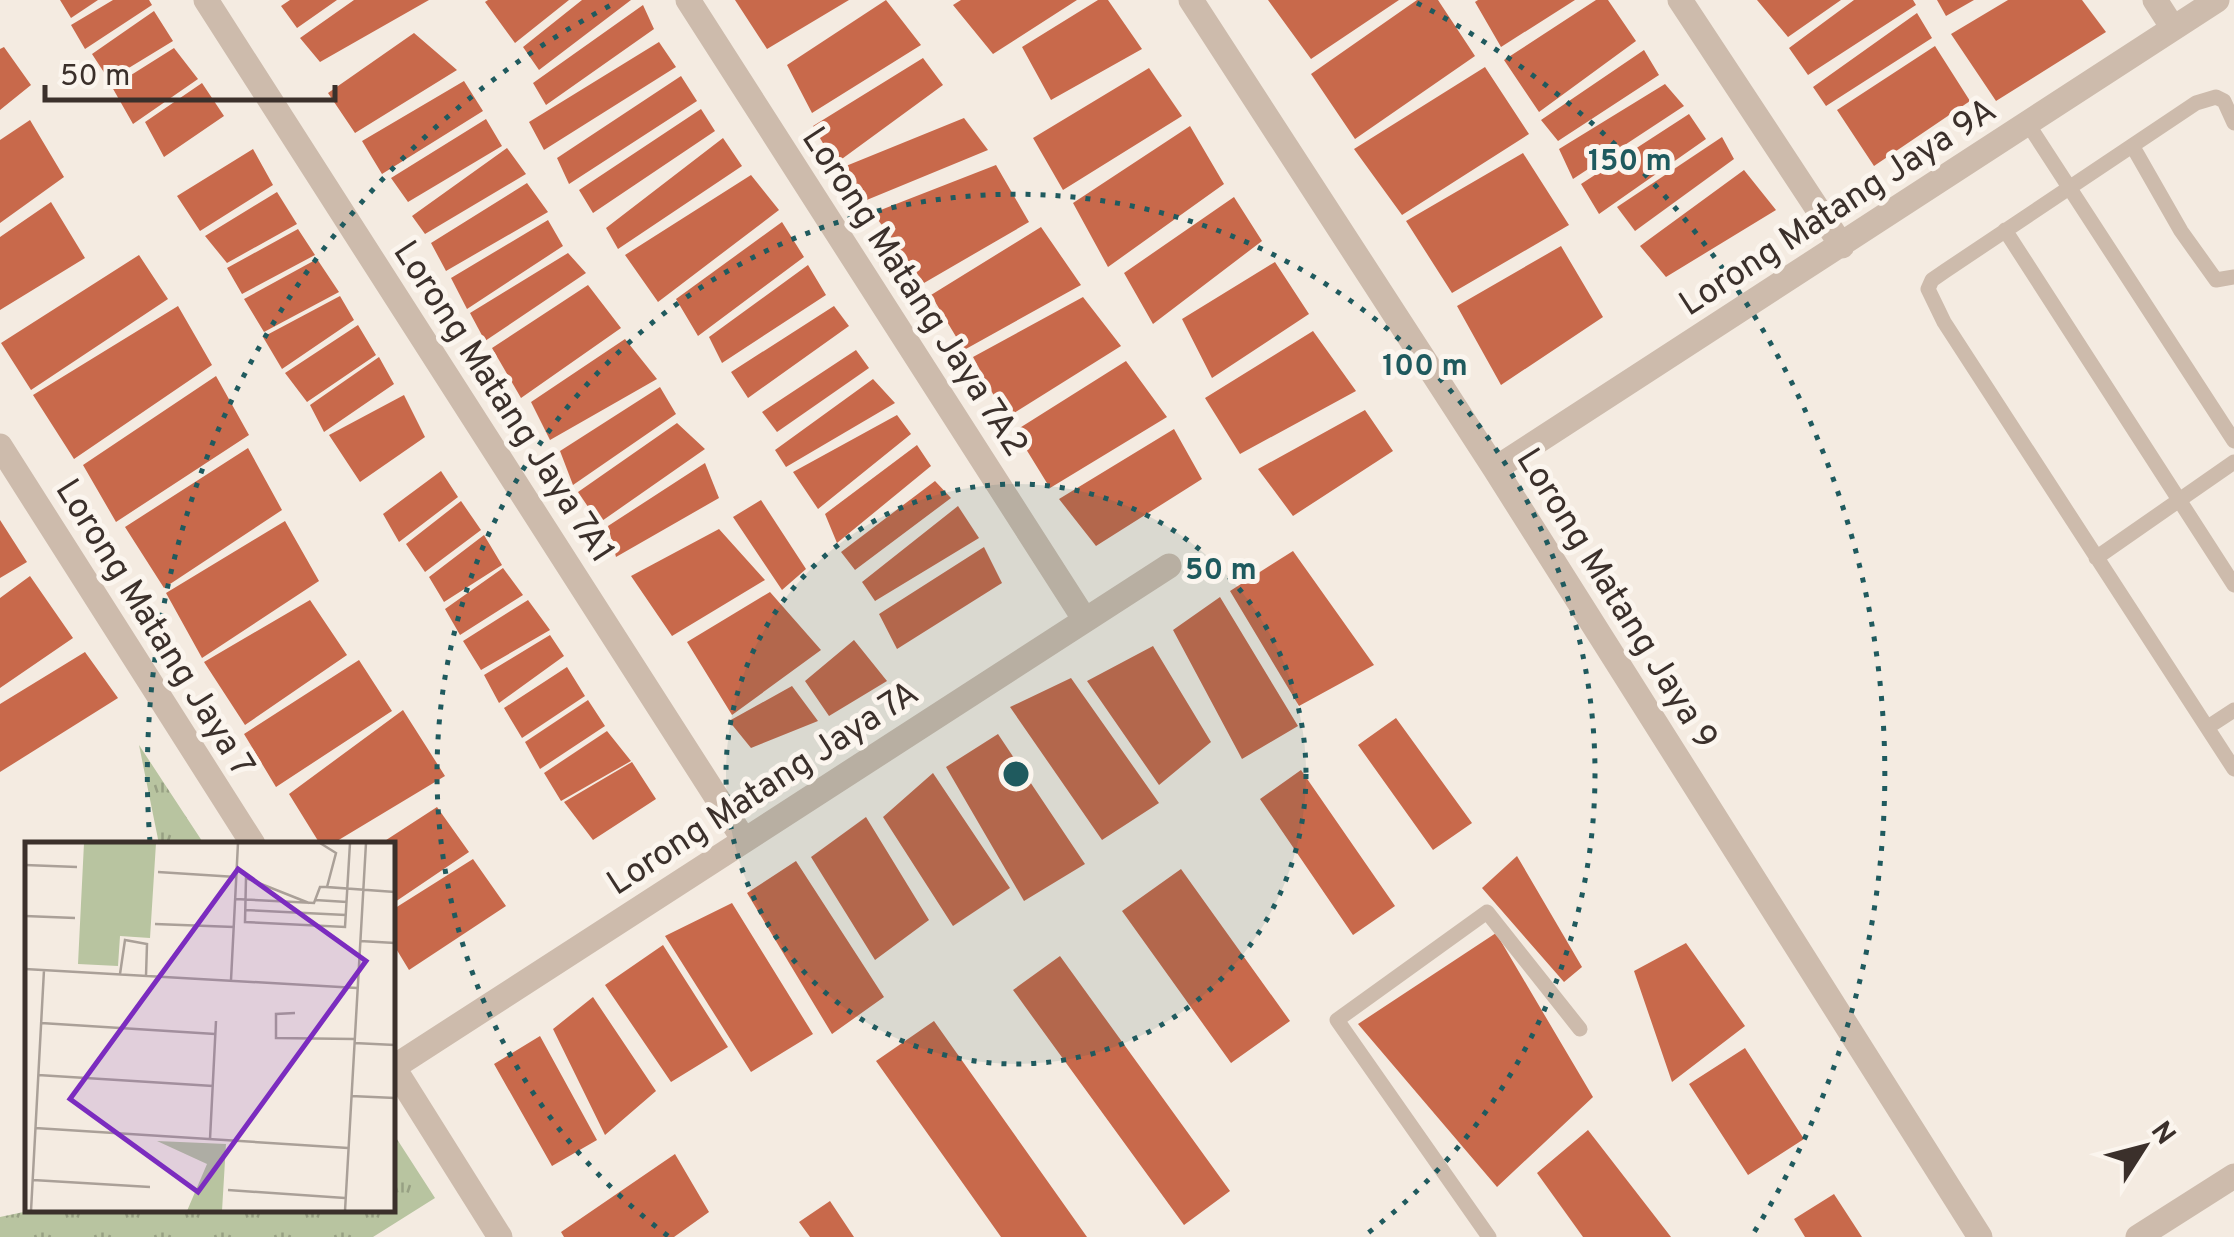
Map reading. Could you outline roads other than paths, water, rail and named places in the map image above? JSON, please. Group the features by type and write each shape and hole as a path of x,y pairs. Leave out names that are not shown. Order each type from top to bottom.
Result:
{"street":[{"name":"Lorong Matang Jaya 7A1","path":"206,0 744,840"},
{"name":"Lorong Matang Jaya 7A2","path":"688,0 1084,620"},
{"name":"Lorong Matang Jaya 9","path":"1191,0 1495,470 1980,1237"},
{"path":"1680,0 1842,246"},
{"path":"2155,0 2172,28"},
{"name":"Lorong Matang Jaya 9A","path":"1495,470 2217,0"},
{"name":"Lorong Matang Jaya 7","path":"0,446 252,842"},
{"name":"Lorong Matang Jaya 7A","path":"395,1065 1169,566"},
{"path":"395,1069 500,1237"},
{"path":"2138,1237 2234,1176"}],"lane":[{"path":"2234,123 2224,101 2216,97 2196,102 1932,280 1928,290 1944,322 2234,768"},
{"path":"2028,124 2234,441"},
{"path":"2133,147 2181,231 2216,280 2234,277"},
{"path":"2005,230 2234,586"},
{"path":"2096,558 2234,462"},
{"path":"2208,728 2234,710"},
{"path":"1489,1237 1337,1020 1487,912 1580,1029"}]}
